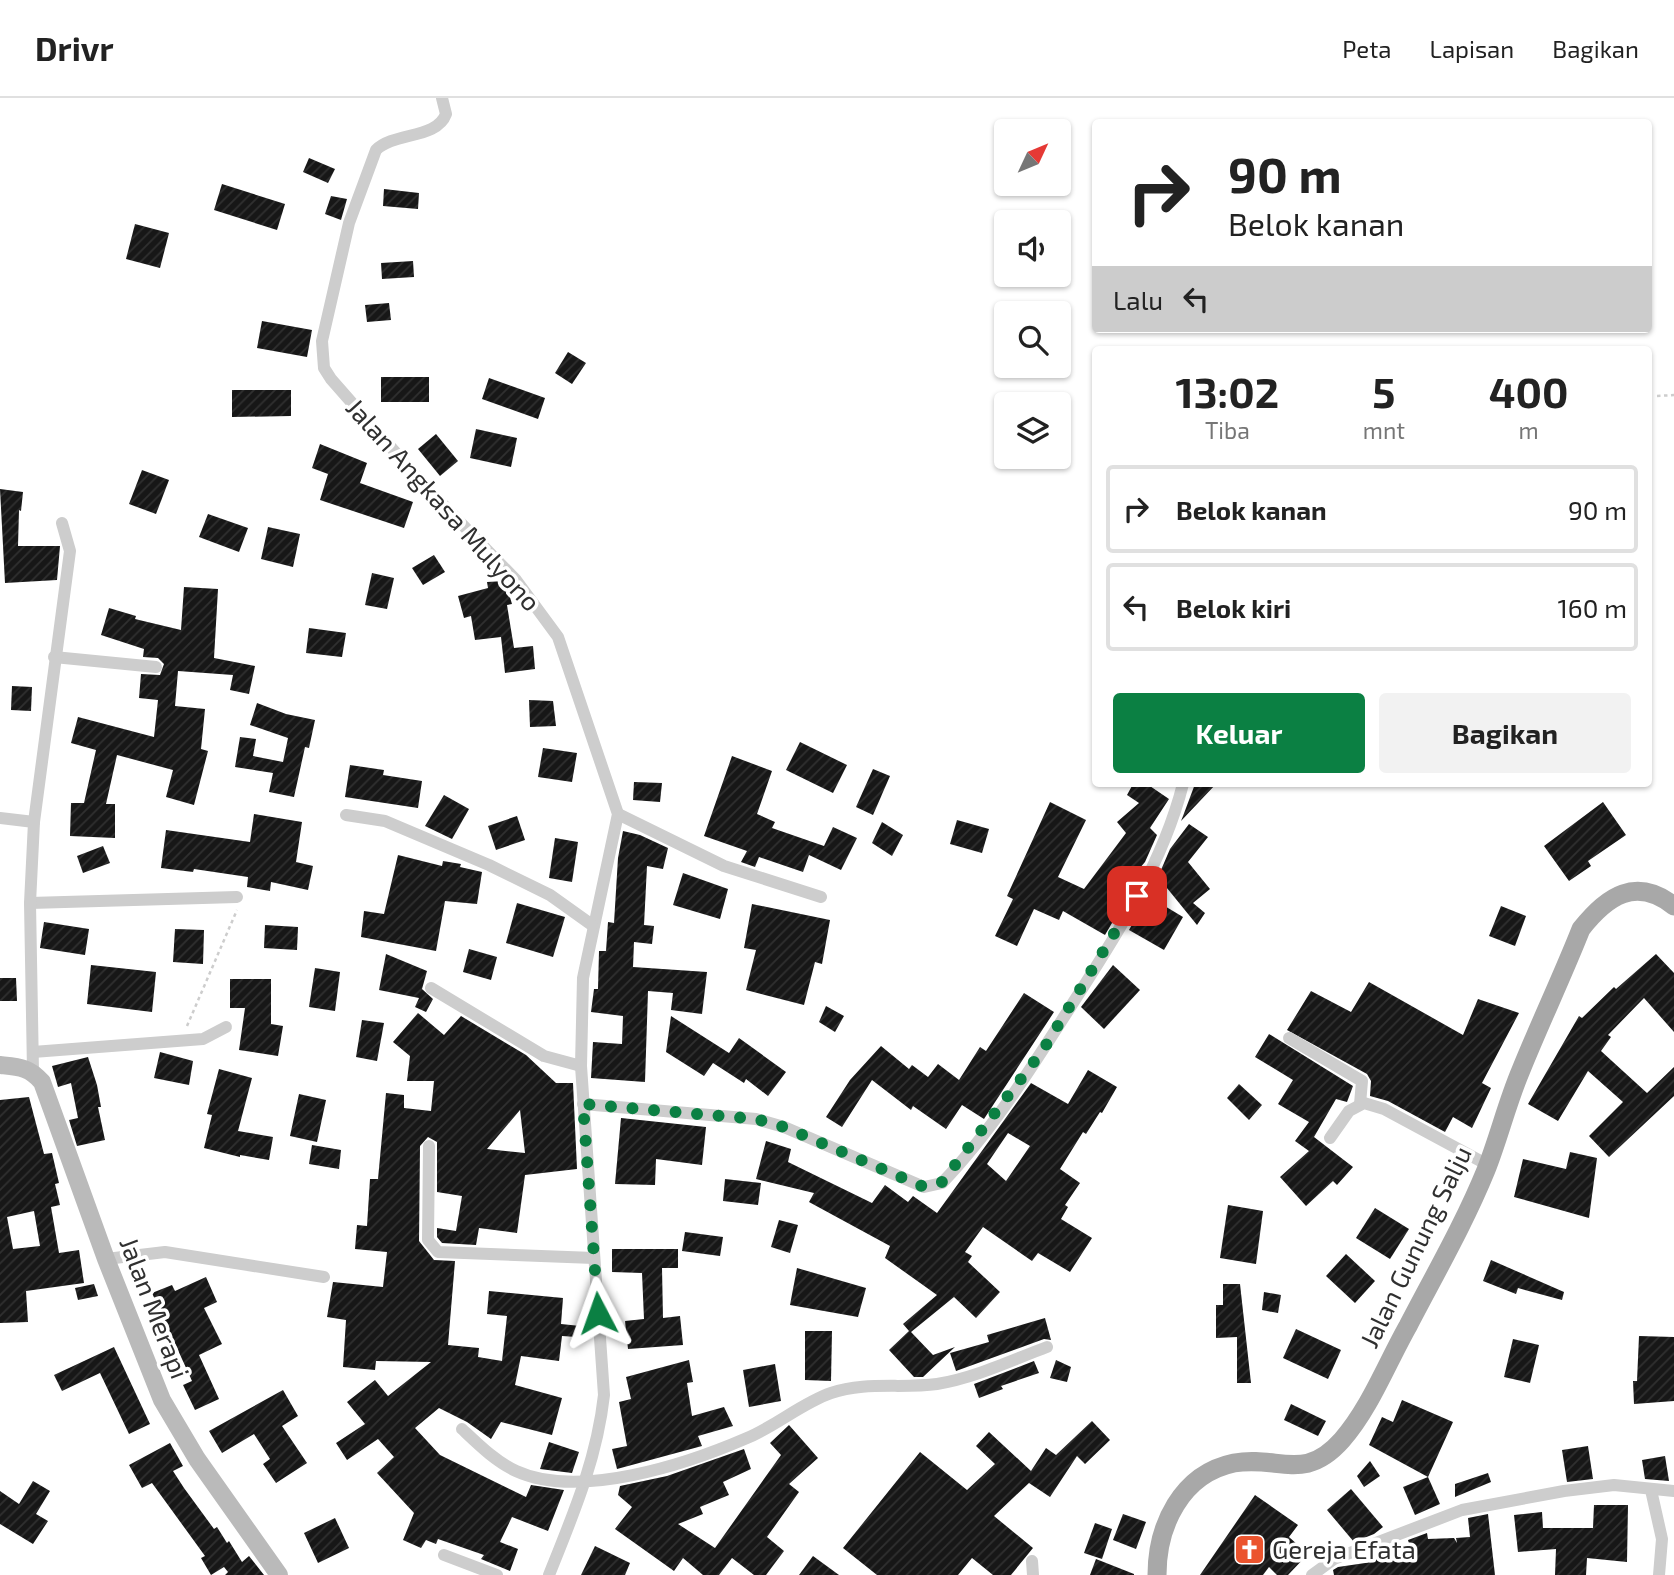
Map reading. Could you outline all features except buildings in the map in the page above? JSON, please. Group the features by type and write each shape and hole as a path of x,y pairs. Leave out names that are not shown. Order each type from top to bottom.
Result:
{"main road":[{"name":"Jalan Gunung Salju","path":"1157,1575 1157,1555 1164,1528 1183,1491 1205,1476 1234,1463 1306,1466 1324,1457 1342,1440 1366,1404 1465,1218 1488,1165 1520,1071 1581,929 1594,911 1619,894 1640,890 1658,895 1674,906"}],"street":[{"name":"Jalan Angkasa Mulyono","path":"442,98 446,114 436,127 384,142 376,150 349,223 322,341 321,358 331,379 424,485 516,580 558,636 618,814"},
{"path":"0,1065 24,1067 33,1071 30,903 34,822 70,551 62,523"},
{"path":"54,657 156,667"},
{"path":"583,1104 756,1119 784,1127 924,1187 942,1182 1043,1050 1116,935 1164,846 1182,787"},
{"path":"549,1575 587,1482 600,1428 604,1395 581,1066 583,978 592,925 618,814 724,866 821,897"},
{"path":"346,815 385,821 489,864 550,895 592,925"},
{"path":"0,818 34,822"},
{"path":"30,903 237,897"},
{"path":"431,988 544,1056 581,1066"},
{"path":"33,1052 180,1042 203,1039 226,1027"},
{"path":"1289,1038 1362,1081 1360,1104"},
{"name":"Jalan Merapi","path":"33,1071 51,1101 106,1259 162,1400 197,1459 279,1575"},
{"path":"1330,1138 1349,1111 1360,1104 1384,1109 1488,1165"},
{"path":"429,1146 428,1240 431,1247 438,1252 594,1258"},
{"path":"106,1259 165,1251 324,1277"},
{"path":"462,1429 492,1457 518,1472 565,1483 587,1482 665,1467 748,1438 830,1394 849,1388 935,1384 960,1379 1047,1347"},
{"path":"1312,1575 1334,1559 1462,1510 1614,1485 1674,1491"},
{"path":"1651,1490 1662,1539 1659,1575"},
{"path":"444,1555 497,1575"}],"path":[{"path":"1657,396 1674,395"},
{"path":"180,1042 240,903 237,897"}],"place":[{"name":"Gereja Efata","path":"1249,1550"}],"route":[{"path":"598,1313 583,1104 756,1119 784,1127 924,1187 933,1186 942,1182 953,1171 1043,1050 1116,935 1137,896"}]}
